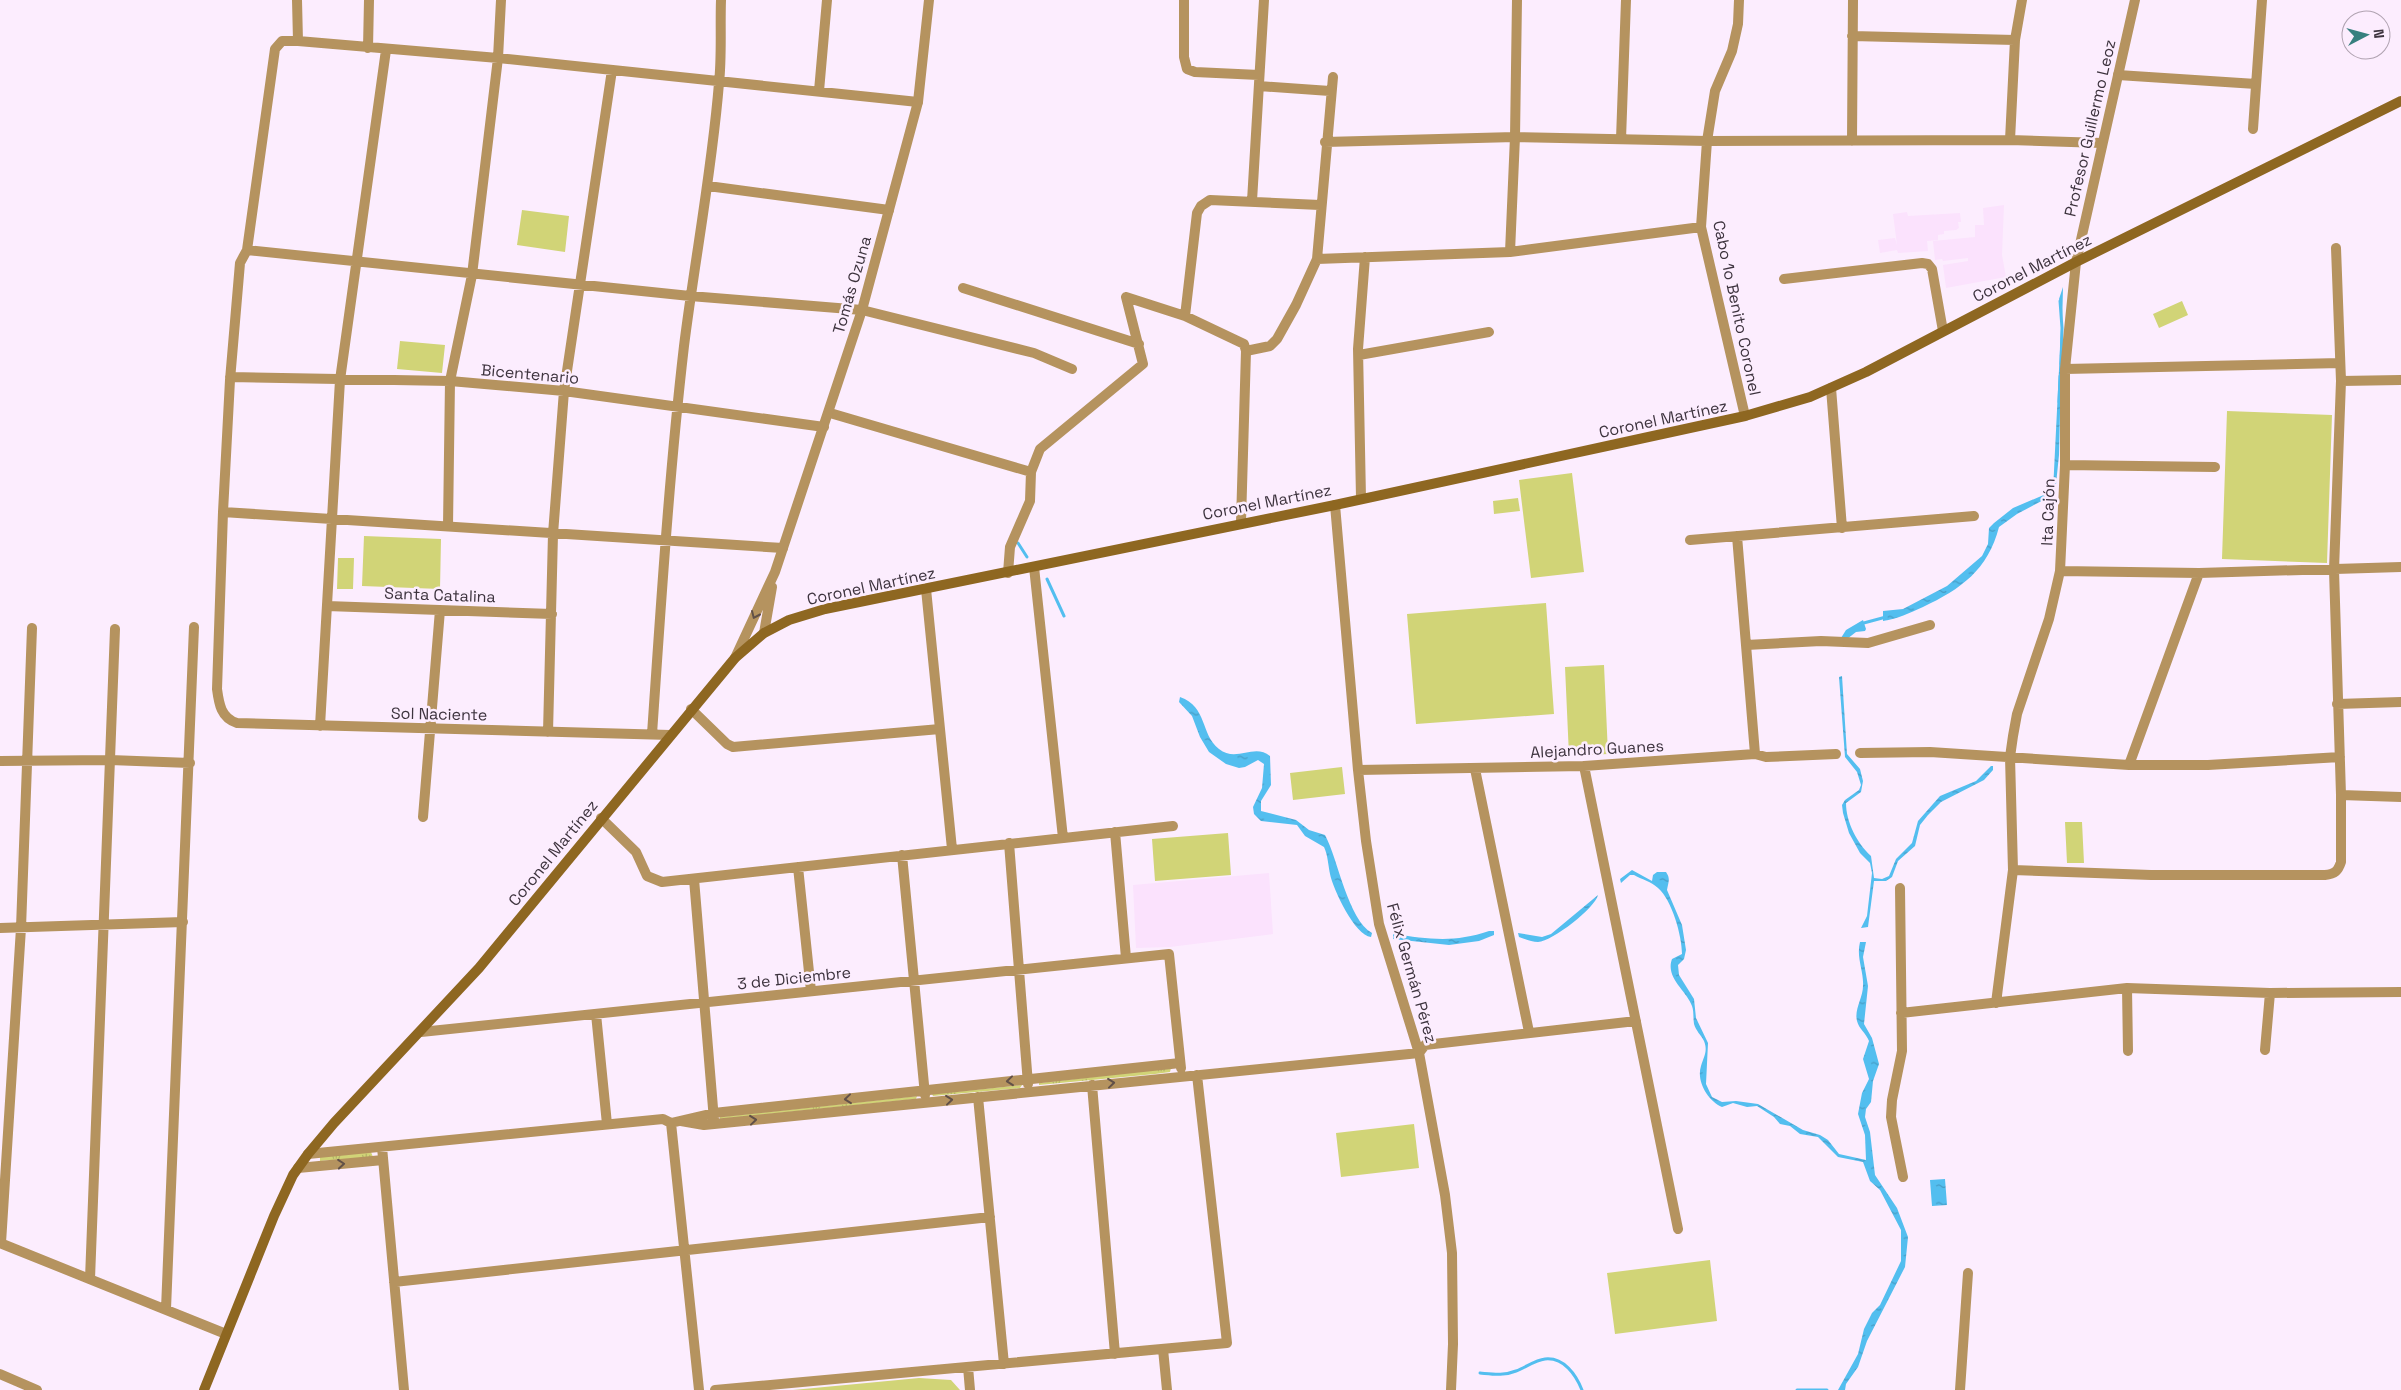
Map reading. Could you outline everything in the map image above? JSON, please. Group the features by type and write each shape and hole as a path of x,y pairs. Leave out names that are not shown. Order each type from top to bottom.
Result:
{"main road":[{"name":"Coronel Martínez","path":"226,1334 274,1216 298,1168 308,1154 339,1117 421,1032 479,968 734,658 764,633 789,620 825,609 1034,567 1241,522 1335,505 1746,416 1810,397 2401,101"},
{"path":"204,1390 226,1334"}],"street":[{"path":"297,0 298,41"},
{"path":"368,48 369,0"},
{"path":"448,526 450,381 472,274 498,58 501,0"},
{"path":"652,734 665,540 677,407 690,296 708,186 720,81 721,0"},
{"path":"819,91 827,0"},
{"name":"Tomás Ozuna","path":"734,658 775,572 830,413 862,310 918,102 929,0"},
{"path":"1184,0 1184,60 1187,69 1195,72 1330,91"},
{"path":"1252,201 1264,0"},
{"path":"1510,252 1515,137 1517,0"},
{"path":"1621,139 1626,0"},
{"name":"Cabo 1o Benito Coronel","path":"1739,0 1738,24 1732,50 1715,90 1707,141 1701,227 1746,416"},
{"path":"1852,140 1853,0"},
{"path":"2010,140 2015,40 2022,0"},
{"name":"Profesor Guillermo Leoz","path":"2073,264 2134,0"},
{"path":"2253,129 2262,0"},
{"path":"1852,36 2015,40"},
{"path":"783,548 223,512 230,377 240,263 247,250 275,49 282,41 298,41 386,50 498,58 918,102"},
{"path":"320,726 340,380 386,50"},
{"path":"548,732 552,614 552,534 564,391 612,70"},
{"path":"2118,75 2256,84"},
{"path":"1246,351 1270,346 1277,339 1296,305 1316,259 1325,142 1333,77"},
{"path":"1325,142 1515,137 1707,141 2010,140 2102,143"},
{"path":"708,186 889,210"},
{"path":"1186,316 1197,213 1201,206 1210,200 1320,205"},
{"path":"1316,259 1510,252 1701,227"},
{"path":"2013,870 2151,875 2333,874 2338,870 2341,862 2341,795 2334,570 2341,381 2336,248"},
{"path":"247,250 581,286 862,310 1034,353 1072,369"},
{"path":"1361,498 1358,355 1365,257"},
{"path":"1784,279 1922,263 1928,264 1932,269 1942,331"},
{"name":"Ita Cajón","path":"1996,1003 2013,870 2010,757 2017,714 2049,619 2060,571 2065,465 2065,369 2073,264"},
{"path":"963,288 1139,344"},
{"path":"1008,572 1010,547 1030,502 1032,472 1040,448 1141,367 1143,359 1126,297 1186,316 1244,344 1246,351 1241,522"},
{"path":"1358,355 1489,332"},
{"path":"2065,369 2340,363"},
{"name":"Bicentenario","path":"230,377 450,381 564,391 824,427"},
{"path":"2341,381 2401,380"},
{"path":"1831,388 1842,528"},
{"path":"830,413 1032,472"},
{"path":"2065,465 2215,467"},
{"name":"Félix Germán Pérez","path":"1335,505 1358,770 1366,841 1379,924 1419,1054 1445,1195 1452,1253 1453,1344 1451,1390"},
{"name":"Sol Naciente","path":"223,512 217,688 219,703 223,714 229,721 237,723 320,726 670,734"},
{"path":"1690,540 1974,516"},
{"path":"1737,536 1755,754"},
{"path":"1034,567 1063,838"},
{"path":"2060,571 2199,573 2401,567"},
{"name":"Tomás Ozuna","path":"764,633 775,572"},
{"path":"2128,765 2199,573"},
{"path":"926,589 952,849"},
{"name":"Santa Catalina","path":"327,606 552,614"},
{"path":"423,817 440,610"},
{"path":"1746,645 1821,641 1868,643 1930,625"},
{"path":"166,1309 190,763 194,627"},
{"path":"32,628 21,928 0,1243 226,1334"},
{"path":"90,1279 115,629"},
{"path":"2337,704 2401,702"},
{"path":"691,709 726,744 733,747 940,729"},
{"path":"1860,753 1930,752 2128,765 2208,765 2340,757"},
{"name":"Alejandro Guanes","path":"1358,770 1584,766 1755,754 1766,757 1836,754"},
{"path":"0,761 110,760 190,763"},
{"path":"1584,766 1678,1229"},
{"path":"1475,769 1529,1032"},
{"path":"2341,795 2401,796"},
{"path":"602,818 636,852 650,879 670,882 952,849 1173,826"},
{"path":"1115,832 1126,958"},
{"path":"1009,843 1029,1092"},
{"path":"902,855 926,1102"},
{"path":"798,867 811,991"},
{"path":"694,879 714,1124"},
{"path":"1900,888 1901,1063 1892,1100 1891,1117 1903,1177"},
{"path":"0,928 183,922"},
{"name":"3 de Diciembre","path":"421,1032 1169,954 1180,1063"},
{"path":"2127,988 2128,1051"},
{"path":"1901,1013 2127,988 2270,993 2401,992"},
{"path":"2266,1050 2270,993"},
{"path":"596,1014 607,1124"},
{"path":"308,1154 663,1119 704,1125 1182,1076 1419,1054 1425,1045 1636,1021"},
{"path":"676,1122 714,1113 1180,1063 1182,1076"},
{"path":"715,1390 1228,1343 1197,1075"},
{"path":"1092,1085 1115,1354"},
{"path":"978,1097 1004,1364"},
{"path":"676,1122 684,1250 699,1390"},
{"path":"382,1146 404,1390"},
{"path":"298,1168 383,1160"},
{"path":"394,1282 990,1217"},
{"path":"1960,1390 1968,1273"},
{"path":"1163,1349 1167,1390"},
{"path":"968,1367 970,1390"},
{"path":"0,1374 38,1390"}],"shaded area":[{"path":"2004,205 2002,255 2006,277 1946,288 1943,265 1968,261 1968,258 1935,260 1933,241 1975,237 1975,225 1984,225 1983,208"},
{"path":"1907,212 1908,216 1960,213 1961,222 1958,222 1959,228 1956,230 1944,231 1944,234 1938,235 1938,240 1927,241 1928,251 1898,253 1897,250 1880,253 1878,240 1895,238 1897,245 1893,214"},
{"path":"1269,873 1273,934 1170,947 1136,948 1133,885"}],"green space":[{"path":"522,210 569,216 565,252 517,245"},
{"path":"2182,301 2188,315 2159,328 2153,314"},
{"path":"400,341 445,345 442,373 397,369"},
{"path":"2227,411 2332,415 2327,563 2222,559"},
{"path":"1572,473 1584,572 1531,578 1519,480"},
{"path":"1518,498 1520,511 1494,514 1493,501"},
{"path":"364,536 441,539 440,589 362,586"},
{"path":"338,558 354,558 353,589 337,589"},
{"path":"1546,603 1554,714 1416,724 1407,614"},
{"path":"1604,665 1608,754 1569,756 1565,667"},
{"path":"1342,767 1345,794 1293,800 1290,773"},
{"path":"2065,822 2082,822 2084,863 2067,863"},
{"path":"1228,833 1231,875 1155,881 1152,839"},
{"path":"1171,1068 1170,1072 1155,1074 1039,1085 1039,1083"},
{"path":"1022,1085 1020,1088 933,1096 932,1094"},
{"path":"917,1096 916,1099 720,1119 720,1117"},
{"path":"1414,1124 1419,1168 1341,1177 1336,1133"},
{"path":"371,1152 373,1157 320,1161 320,1157"},
{"path":"1710,1260 1717,1321 1615,1334 1607,1273"},
{"path":"919,1378 951,1380 960,1390 793,1390"}],"water":[{"path":"2063,287 2059,455 2055,494 2017,514 1999,527 1988,555 1961,585 1923,607 1899,617 1883,621 1883,611 1903,609 1947,586 1982,556 1988,544 1989,528 1994,523 2013,508 2053,491 2062,309 2059,299"},
{"path":"1863,620 1865,631 1856,632 1847,639 1841,638 1846,630"},
{"path":"1842,676 1847,754 1860,769 1863,781 1861,792 1846,803 1846,810 1853,832 1871,856 1874,878 1882,879 1889,876 1896,859 1912,843 1918,821 1940,796 1976,781 1993,766 1993,770 1984,780 1941,802 1920,825 1915,846 1898,861 1892,877 1886,881 1874,881 1868,927 1861,928 1867,916 1872,873 1870,863 1860,853 1849,833 1843,813 1842,805 1845,800 1859,790 1861,785 1857,772 1845,757 1839,677"},
{"path":"1180,697 1189,701 1195,707 1213,743 1225,753 1238,754 1258,751 1270,756 1271,785 1261,801 1261,811 1296,820 1309,830 1325,835 1350,903 1356,916 1372,933 1371,937 1358,929 1340,900 1332,881 1324,847 1305,836 1297,825 1261,821 1254,814 1253,807 1262,788 1264,764 1258,760 1239,768 1226,764 1209,752 1200,737 1192,716 1179,702"},
{"path":"1632,870 1652,881 1653,875 1657,872 1666,872 1668,877 1667,890 1682,925 1686,950 1684,959 1678,965 1679,975 1694,999 1696,1018 1708,1043 1706,1084 1712,1097 1722,1102 1736,1101 1758,1104 1803,1130 1820,1135 1828,1140 1839,1154 1866,1160 1865,1135 1858,1114 1862,1093 1869,1079 1863,1059 1869,1041 1858,1024 1856,1017 1863,986 1859,948 1860,942 1866,942 1863,957 1868,986 1864,1024 1872,1038 1879,1064 1873,1081 1871,1102 1866,1109 1865,1117 1870,1132 1875,1175 1897,1208 1908,1237 1905,1267 1867,1341 1858,1367 1846,1384 1845,1390 1838,1390 1858,1354 1864,1329 1872,1313 1880,1305 1901,1261 1901,1230 1880,1190 1870,1181 1863,1162 1838,1157 1818,1137 1800,1134 1790,1126 1780,1124 1774,1117 1757,1106 1747,1107 1733,1103 1722,1107 1712,1100 1704,1090 1700,1072 1706,1051 1705,1045 1695,1026 1693,1008 1671,972 1672,959 1682,954 1680,938 1672,909 1663,894 1653,884 1634,875 1630,875 1621,883 1620,879"},
{"path":"1598,895 1582,915 1553,936 1538,942 1519,937 1518,933 1542,937 1551,934"},
{"path":"1494,931 1494,935 1479,941 1449,945 1393,939 1393,934 1453,939"},
{"path":"1945,1179 1947,1205 1932,1206 1930,1180"}],"waterway":[{"path":"2060,301 2062,328 2061,364"},
{"path":"2059,402 2060,376"},
{"path":"1018,543 1027,557"},
{"path":"1047,579 1064,616"},
{"path":"1860,624 1886,617"},
{"path":"1480,1373 1507,1374 1538,1361 1552,1359 1563,1364 1573,1373 1582,1390"},
{"path":"1797,1390 1827,1390"}]}
